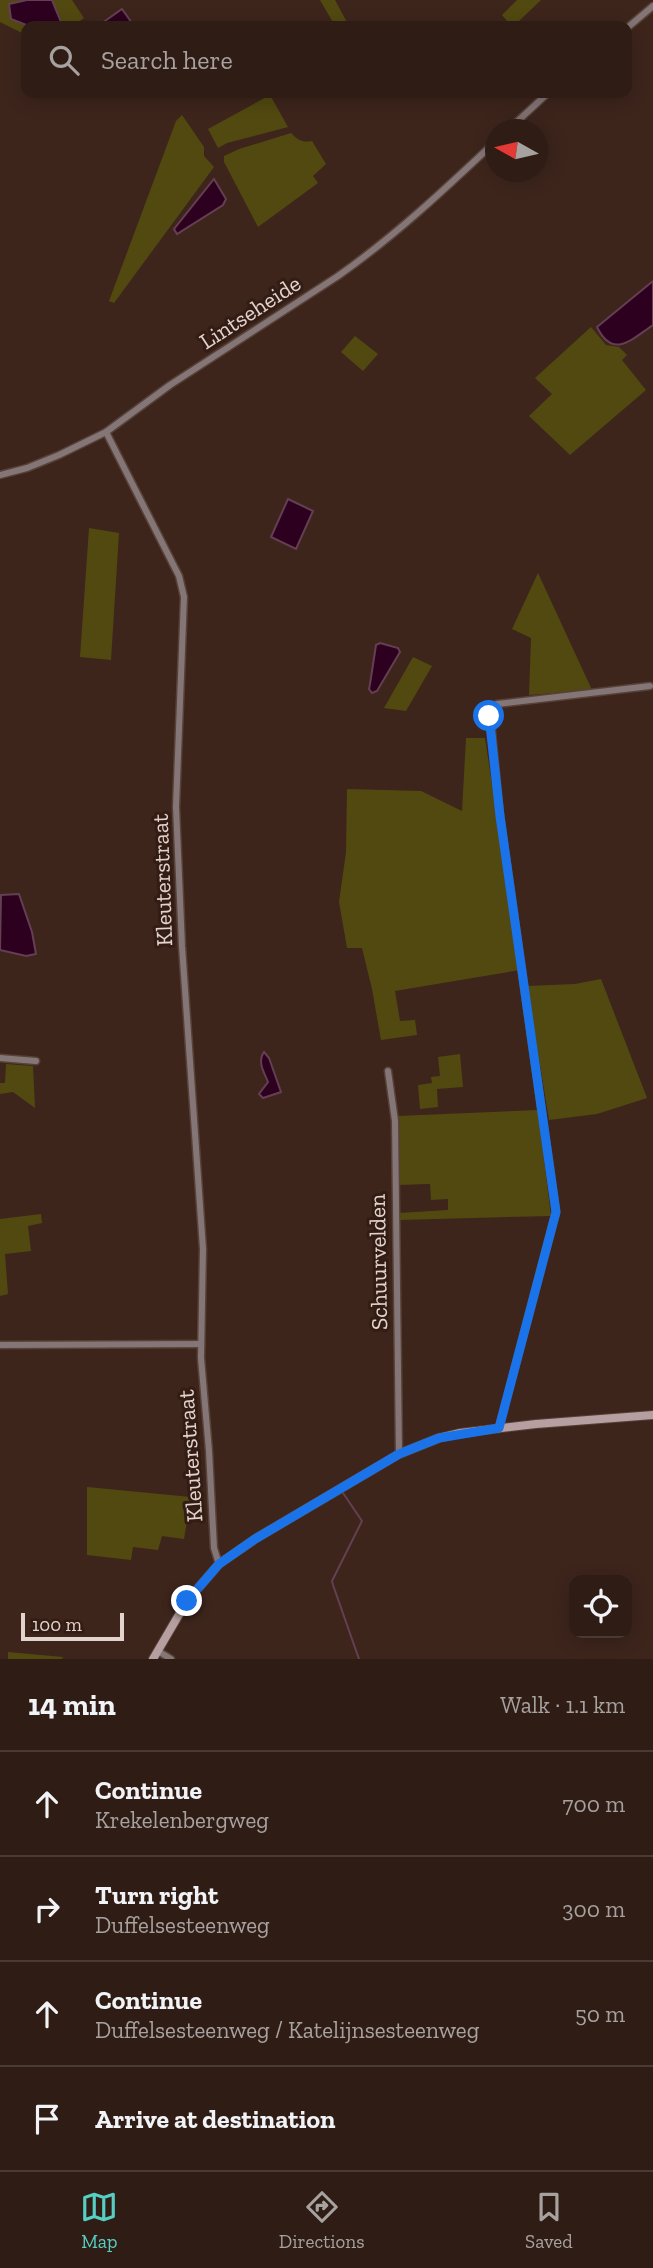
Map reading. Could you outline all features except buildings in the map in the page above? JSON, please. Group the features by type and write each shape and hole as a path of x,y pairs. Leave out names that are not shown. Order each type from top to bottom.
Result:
{"street":[{"path":"632,24 653,6"},
{"path":"520,119 543,98"},
{"name":"Lintseheide","path":"0,475 59,456 106,432 170,385 364,258 485,151"},
{"name":"Kleuterstraat","path":"106,432 179,576 184,597 176,807 182,946 203,1249 201,1344 214,1548 219,1564"},
{"path":"499,1428 556,1212 500,816 490,712 497,704 650,686"},
{"path":"0,1058 36,1060"},
{"name":"Schuurvelden","path":"388,1071 395,1121 399,1454"},
{"path":"0,1345 201,1344"},
{"path":"171,1659 156,1655 187,1601 219,1564 267,1532 399,1454 439,1438 499,1428 653,1415"}],"shaded area":[{"path":"0,0 27,0 10,4 11,19 21,23 21,32 0,22"},
{"path":"27,0 52,0 61,21 21,23 11,19 9,4"},
{"path":"52,0 72,0 84,18 80,21 60,21"},
{"path":"320,0 335,0 346,21 332,21"},
{"path":"517,0 541,0 519,21 507,21 502,15"},
{"path":"122,9 130,21 105,21"},
{"path":"265,98 272,98 288,127 227,143 218,148 208,129"},
{"path":"182,115 204,147 204,156 214,167 114,303 109,301 176,121"},
{"path":"291,133 305,142 312,141 326,164 313,176 318,183 258,227 224,162 224,156"},
{"path":"214,179 226,199 223,205 177,234 174,229"},
{"path":"653,281 653,325 623,344 610,343 597,327"},
{"path":"591,327 606,345 619,347 627,355 622,360 646,390 570,455 529,416 552,394 535,378"},
{"path":"355,336 378,354 363,371 341,352"},
{"path":"288,499 313,511 296,549 271,537"},
{"path":"89,528 119,533 111,660 80,657"},
{"path":"538,573 592,690 529,695 531,638 512,629"},
{"path":"380,643 398,648 400,652 377,691 372,693 369,689 376,645"},
{"path":"413,657 432,666 406,711 384,708"},
{"path":"466,738 485,738 520,970 395,991 400,1021 415,1020 417,1035 381,1040 362,948 347,948 339,902 346,852 347,789 421,791 462,811"},
{"path":"19,894 32,932 36,954 26,956 0,950 1,895"},
{"path":"601,979 647,1098 597,1114 549,1120 527,986 575,984"},
{"path":"264,1052 269,1058 281,1092 263,1098 259,1094 268,1082 261,1063"},
{"path":"460,1054 463,1087 437,1089 438,1107 420,1109 418,1085 432,1083 431,1077 440,1076 438,1057"},
{"path":"6,1064 33,1066 35,1108 13,1092 0,1094 0,1083 5,1083"},
{"path":"538,1110 551,1216 398,1220 398,1213 448,1210 448,1199 431,1200 430,1184 397,1185 397,1116"},
{"path":"41,1214 42,1223 28,1226 31,1251 5,1254 8,1294 0,1296 0,1219"},
{"path":"87,1487 191,1497 184,1539 162,1536 158,1550 133,1547 131,1560 87,1555"},
{"path":"8,1652 63,1657 8,1659"}],"waterway":[{"path":"343,1493 362,1521 332,1581 359,1659"}],"route":[{"path":"187,1601 219,1564 337,1488 399,1454 439,1438 499,1428 556,1212 500,816 489,716"}]}
